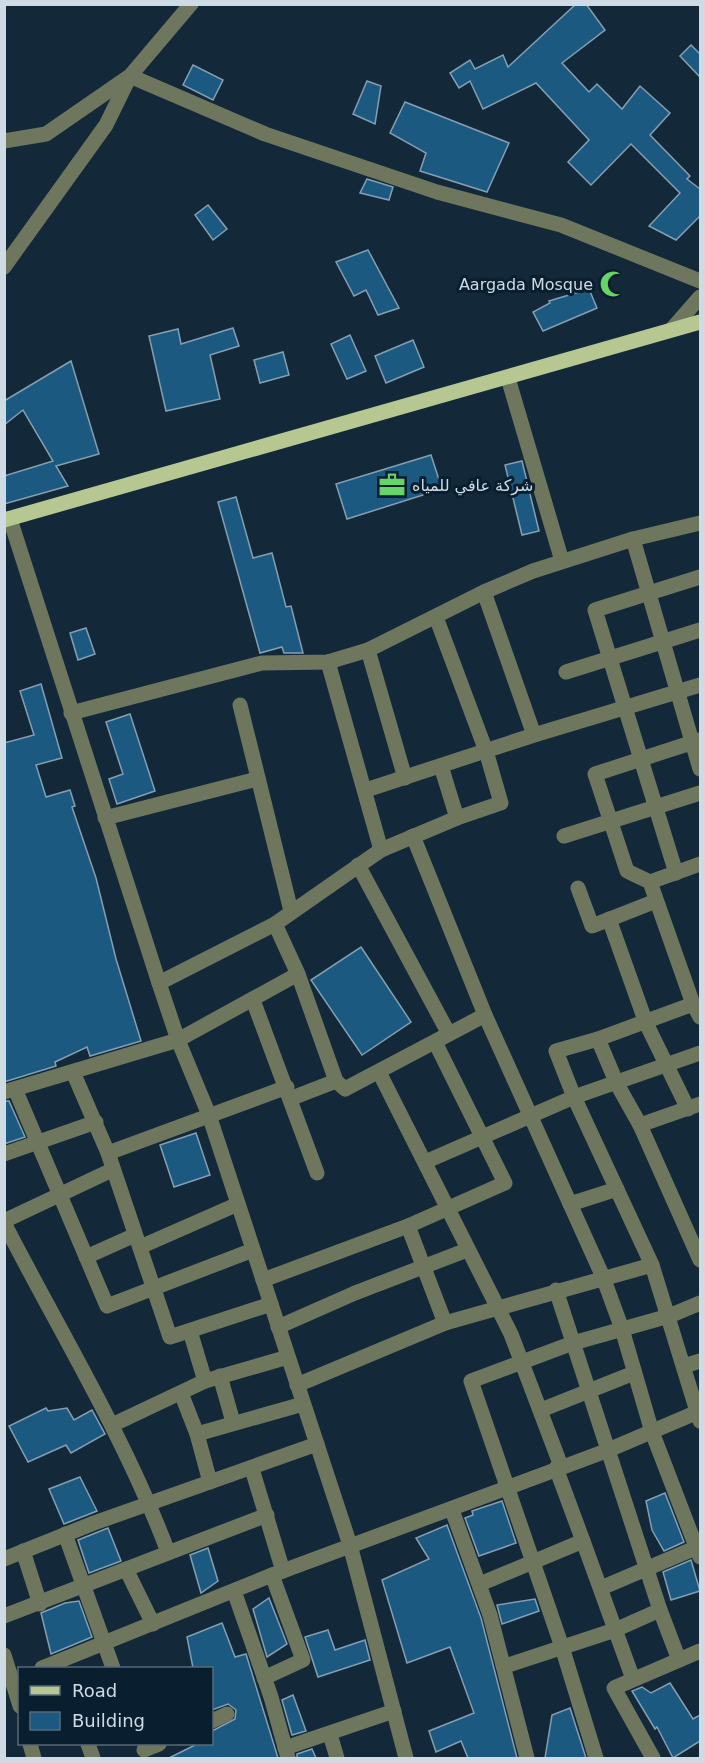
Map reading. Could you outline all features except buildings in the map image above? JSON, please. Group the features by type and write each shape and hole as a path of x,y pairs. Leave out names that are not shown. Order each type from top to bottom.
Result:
{"main road":[{"path":"7,519 700,322"}],"street":[{"path":"4,267 106,125 130,76 190,4"},
{"path":"4,141 46,134 130,76"},
{"path":"130,76 265,134 437,192 561,225 700,281"},
{"path":"672,329 700,297"},
{"path":"508,378 562,561"},
{"path":"7,519 178,1040 209,1115 350,1545 406,1758"},
{"path":"71,713 262,663 328,662 368,650 484,592 562,561 633,539 700,523"},
{"path":"633,539 678,692 697,741 700,769"},
{"path":"676,873 595,610 700,577"},
{"path":"484,592 534,735"},
{"path":"159,983 275,924 381,850 457,818 501,803 486,751 435,617"},
{"path":"566,672 662,640 700,630"},
{"path":"368,650 405,778"},
{"path":"328,662 366,790 381,850"},
{"path":"366,790 534,735 700,685"},
{"path":"240,705 291,911"},
{"path":"697,741 596,774 627,871 650,882 700,864"},
{"path":"441,766 457,818"},
{"path":"105,818 257,779"},
{"path":"564,836 700,793"},
{"path":"413,836 485,1015 603,1277 622,1329 652,1431 700,1551 645,1568 601,1588"},
{"path":"358,865 449,1035"},
{"path":"62,1665 103,1644 278,1573 350,1545 452,1510 652,1431 699,1415 652,1265 574,1097 556,1051 646,1023 697,1011 650,882"},
{"path":"578,888 592,927 656,901"},
{"path":"609,919 646,1023 667,1066 694,1106 640,1125"},
{"path":"275,924 298,974 336,1081 345,1089 485,1015"},
{"path":"253,1250 107,1306 36,1142 10,1091 178,1040 298,974"},
{"path":"253,1000 317,1173"},
{"path":"598,1039 617,1084 640,1125 700,1256"},
{"path":"263,1280 408,1226 505,1183 435,1042"},
{"path":"425,1162 574,1097 617,1084 700,1053"},
{"path":"73,1072 108,1153 170,1337 271,1304"},
{"path":"379,1072 522,1361 633,1679"},
{"path":"108,1153 209,1115 336,1081"},
{"path":"4,1154 96,1122"},
{"path":"112,1170 4,1222 112,1425 150,1504 168,1552"},
{"path":"570,1204 617,1189"},
{"path":"86,1257 238,1204"},
{"path":"408,1226 445,1323"},
{"path":"278,1327 355,1293 467,1250"},
{"path":"297,1385 445,1323 556,1290 652,1265"},
{"path":"556,1290 589,1390 606,1451 679,1660"},
{"path":"596,1758 509,1487 470,1384 476,1377 573,1343 669,1316 700,1303"},
{"path":"190,1331 205,1381"},
{"path":"112,1425 205,1381 288,1357"},
{"path":"684,1366 700,1361"},
{"path":"541,1410 634,1374"},
{"path":"220,1376 233,1422"},
{"path":"181,1393 197,1434 210,1482"},
{"path":"197,1434 303,1404"},
{"path":"4,1559 65,1534 317,1444"},
{"path":"252,1469 267,1515 278,1573 303,1660 264,1678"},
{"path":"452,1510 480,1584 505,1666 527,1758"},
{"path":"4,1616 267,1515"},
{"path":"65,1534 112,1667"},
{"path":"480,1584 583,1541"},
{"path":"24,1551 40,1604"},
{"path":"126,1569 153,1624"},
{"path":"234,1591 264,1678 286,1753 394,1711"},
{"path":"505,1666 615,1630 660,1610"},
{"path":"653,1758 614,1692 617,1685 700,1651"},
{"path":"4,1655 18,1700"},
{"path":"213,1721 227,1714"},
{"path":"330,1734 337,1758"}],"place":[{"name":"Aargada Mosque","path":"613,284"},
{"name":"شركة عافي للمياه","path":"392,485"}]}
